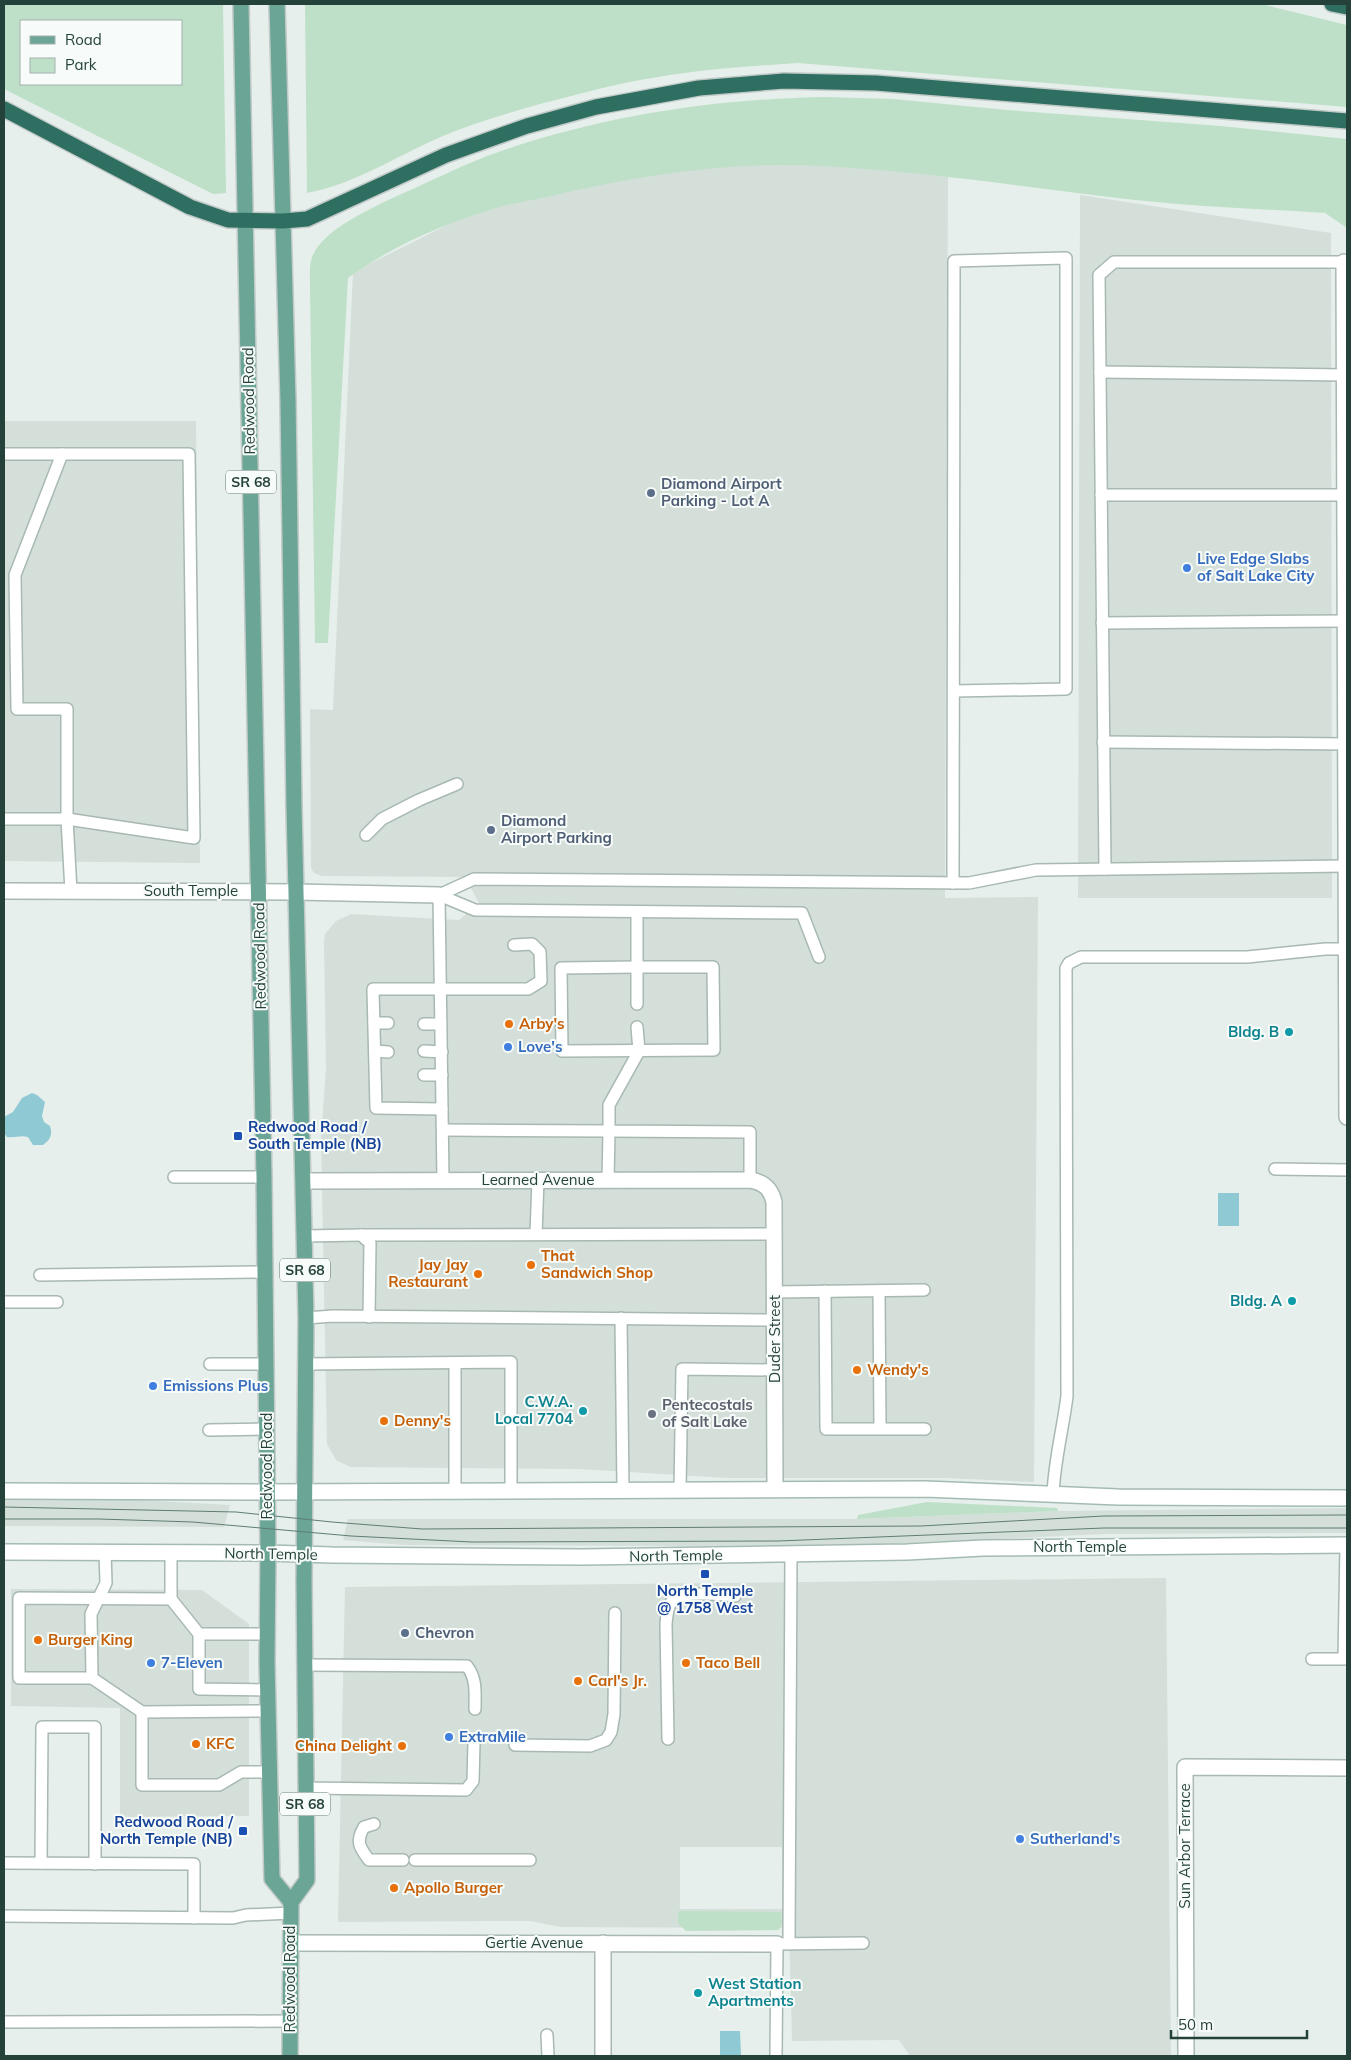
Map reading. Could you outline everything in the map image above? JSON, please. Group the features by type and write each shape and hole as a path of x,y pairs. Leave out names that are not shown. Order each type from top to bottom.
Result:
{"highway":[{"path":"1332,4 1347,7"},
{"path":"4,109 190,208 228,220 245,222 283,221 312,217 364,191 446,155 527,126 596,107 699,88 784,81 876,83 1347,121"}],"main road":[{"name":"Redwood Road","path":"241,9 264,1177 269,1772 272,1878 291,1908 290,2056"},
{"name":"SR 68","path":"278,9 306,1318 305,1788 307,1880 291,1908"}],"street":[{"path":"1344,262 1346,373 1347,1117"},
{"name":"South Temple","path":"4,891 259,891 439,895"},
{"name":"Learned Avenue","path":"303,1180 750,1180 764,1184 769,1189"},
{"name":"Duder Street","path":"769,1189 774,1202 775,1234 775,1490"},
{"path":"4,1491 925,1490 1118,1497 1347,1498"},
{"name":"North Temple","path":"4,1552 583,1557 907,1552 983,1548 1346,1545"},
{"name":"Sun Arbor Terrace","path":"1186,2056 1185,1767 1347,1768"},
{"name":"Gertie Avenue","path":"291,1943 783,1943"},
{"path":"604,1943 604,2056"}],"lane":[{"path":"954,691 1066,689 1066,258 954,261 954,691 954,883"},
{"path":"1105,869 1099,276 1114,262 1344,262"},
{"path":"1100,372 1346,373"},
{"path":"4,454 189,454 194,838 67,819 4,819"},
{"path":"62,454 15,575 17,709 67,709 67,819 71,891"},
{"path":"1101,495 1345,485"},
{"path":"1102,623 1345,621"},
{"path":"1103,742 1346,744"},
{"path":"366,835 382,819 419,800 457,784"},
{"path":"439,895 474,878 969,883 1036,870 1346,866"},
{"path":"439,895 475,910 802,913 819,958"},
{"path":"439,895 443,1180"},
{"path":"637,912 637,1004"},
{"path":"442,1109 376,1108 373,989 528,989 541,981 540,952 532,944 514,945"},
{"path":"1053,1495 1054,1470 1060,1445 1067,1396 1066,968 1069,963 1081,957 1247,957 1346,949"},
{"path":"637,967 713,967 714,1050 562,1052 561,968 637,967"},
{"path":"374,1023 388,1023"},
{"path":"424,1024 441,1024"},
{"path":"608,1180 609,1105 639,1051 637,1027"},
{"path":"375,1052 388,1052"},
{"path":"424,1052 442,1052"},
{"path":"424,1075 442,1075"},
{"path":"376,1076 389,1076"},
{"path":"443,1130 750,1132 750,1180"},
{"path":"1275,1169 1347,1170"},
{"path":"174,1177 264,1177"},
{"path":"536,1234 538,1180"},
{"path":"304,1236 775,1234"},
{"path":"361,1235 370,1243 369,1317"},
{"path":"40,1276 265,1272"},
{"path":"775,1292 924,1290"},
{"path":"825,1291 826,1429 925,1429"},
{"path":"879,1291 880,1428"},
{"path":"4,1302 57,1302"},
{"path":"306,1318 775,1320"},
{"path":"621,1318 622,1490"},
{"path":"306,1364 511,1362 511,1490"},
{"path":"455,1363 455,1491"},
{"path":"210,1364 266,1364"},
{"path":"680,1490 682,1370 775,1370"},
{"path":"209,1430 267,1429"},
{"path":"1312,1659 1344,1659 1346,1545"},
{"path":"92,1678 91,1614 106,1583 105,1552"},
{"path":"171,1553 171,1599 199,1634 199,1689 268,1690"},
{"path":"776,2056 783,1943 791,1554"},
{"path":"668,1739 666,1624 669,1607 673,1599 682,1595 735,1596"},
{"path":"171,1599 19,1598 19,1678 92,1678 142,1712 268,1711"},
{"path":"515,1745 590,1746 606,1740 611,1732 614,1714 615,1614"},
{"path":"199,1634 268,1634"},
{"path":"305,1665 467,1666 472,1674 474,1709"},
{"path":"142,1712 142,1784 218,1785 241,1772 269,1772"},
{"path":"41,1864 42,1727 95,1727 95,1864"},
{"path":"305,1788 466,1790 473,1781 474,1742"},
{"path":"374,1824 364,1828 359,1835 360,1848 369,1860 403,1860"},
{"path":"415,1860 530,1860"},
{"path":"4,1863 194,1864 194,1918"},
{"path":"4,1916 233,1918 246,1914 291,1908"},
{"path":"783,1943 863,1943"},
{"path":"4,2022 290,2021"},
{"path":"547,2035 548,2056"}],"shaded area":[{"path":"824,159 948,174 945,898 1038,897 1034,1482 945,1478 728,1478 579,1469 350,1467 336,1460 327,1444 321,1138 326,1068 325,934 336,921 351,914 459,920 479,903 465,877 322,876 314,873 311,868 310,709 333,710 353,272 495,201 642,172"},
{"path":"1080,195 1331,233 1332,898 1078,898"},
{"path":"4,421 196,421 200,863 4,861"},
{"path":"4,1500 140,1500 230,1505 224,1527 4,1526"},
{"path":"1347,1508 1347,1533 1105,1534 881,1544 700,1546 404,1545 343,1540 348,1519 860,1519 1058,1511"},
{"path":"1166,1578 1171,2056 910,2056 899,2040 792,2041 789,1928 560,1927 531,1921 338,1922 345,1587","holes":["680,1847 782,1847 782,1909 680,1909"]},
{"path":"11,1589 202,1590 249,1624 249,1816 120,1817 120,1708 11,1706"}],"green space":[{"path":"4,4 223,4 226,193 213,194 4,89"},
{"path":"305,4 1261,4 1347,25 1347,107 798,63 745,67 643,79 528,107 455,131 360,176 325,189 307,193"},
{"path":"825,97 893,99 1007,110 1221,126 1347,139 1347,228 1325,213 1159,202 859,168 786,165 717,168 614,183 506,205 436,229 381,256 348,278 328,643 315,643 310,264 312,257 326,237 349,220 397,196 464,165 528,142 611,121 696,106"},
{"path":"927,1502 1057,1508 1058,1511 857,1519 858,1515"},
{"path":"678,1911 781,1912 782,1922 779,1930 686,1931 678,1923"}],"water":[{"path":"32,1093 45,1102 42,1116 44,1122 51,1129 50,1137 43,1145 33,1145 28,1137 7,1137 4,1133 4,1117 13,1112 22,1098"},
{"path":"1218,1193 1239,1193 1239,1226 1218,1226"},
{"path":"720,2031 740,2031 741,2056 720,2056"}],"tram line":[{"path":"4,1507 236,1512 422,1529 921,1526 1104,1516 1347,1515"},
{"path":"4,1519 99,1519 193,1522 351,1536 472,1542 778,1541 1104,1528 1347,1528"}],"place":[{"name":"Diamond Airport Parking - Lot A","path":"651,493"},
{"name":"Live Edge Slabs of Salt Lake City","path":"1187,568"},
{"name":"Diamond Airport Parking","path":"491,830"},
{"name":"Arby's","path":"509,1024"},
{"name":"Bldg. B","path":"1289,1032"},
{"name":"Love's","path":"508,1047"},
{"name":"Redwood Road / South Temple (NB)","path":"238,1136"},
{"name":"That Sandwich Shop","path":"531,1265"},
{"name":"Jay Jay Restaurant","path":"478,1274"},
{"name":"Bldg. A","path":"1292,1301"},
{"name":"Wendy's","path":"857,1370"},
{"name":"Emissions Plus","path":"153,1386"},
{"name":"C.W.A. Local 7704","path":"583,1411"},
{"name":"Pentecostals of Salt Lake","path":"652,1414"},
{"name":"Denny's","path":"384,1421"},
{"name":"North Temple @ 1758 West","path":"705,1574"},
{"name":"Chevron","path":"405,1633"},
{"name":"Burger King","path":"38,1640"},
{"name":"7-Eleven","path":"151,1663"},
{"name":"Taco Bell","path":"686,1663"},
{"name":"Carl's Jr.","path":"578,1681"},
{"name":"ExtraMile","path":"449,1737"},
{"name":"KFC","path":"196,1744"},
{"name":"China Delight","path":"402,1746"},
{"name":"Redwood Road / North Temple (NB)","path":"243,1831"},
{"name":"Sutherland's","path":"1020,1839"},
{"name":"Apollo Burger","path":"394,1888"},
{"name":"West Station Apartments","path":"698,1993"}]}
